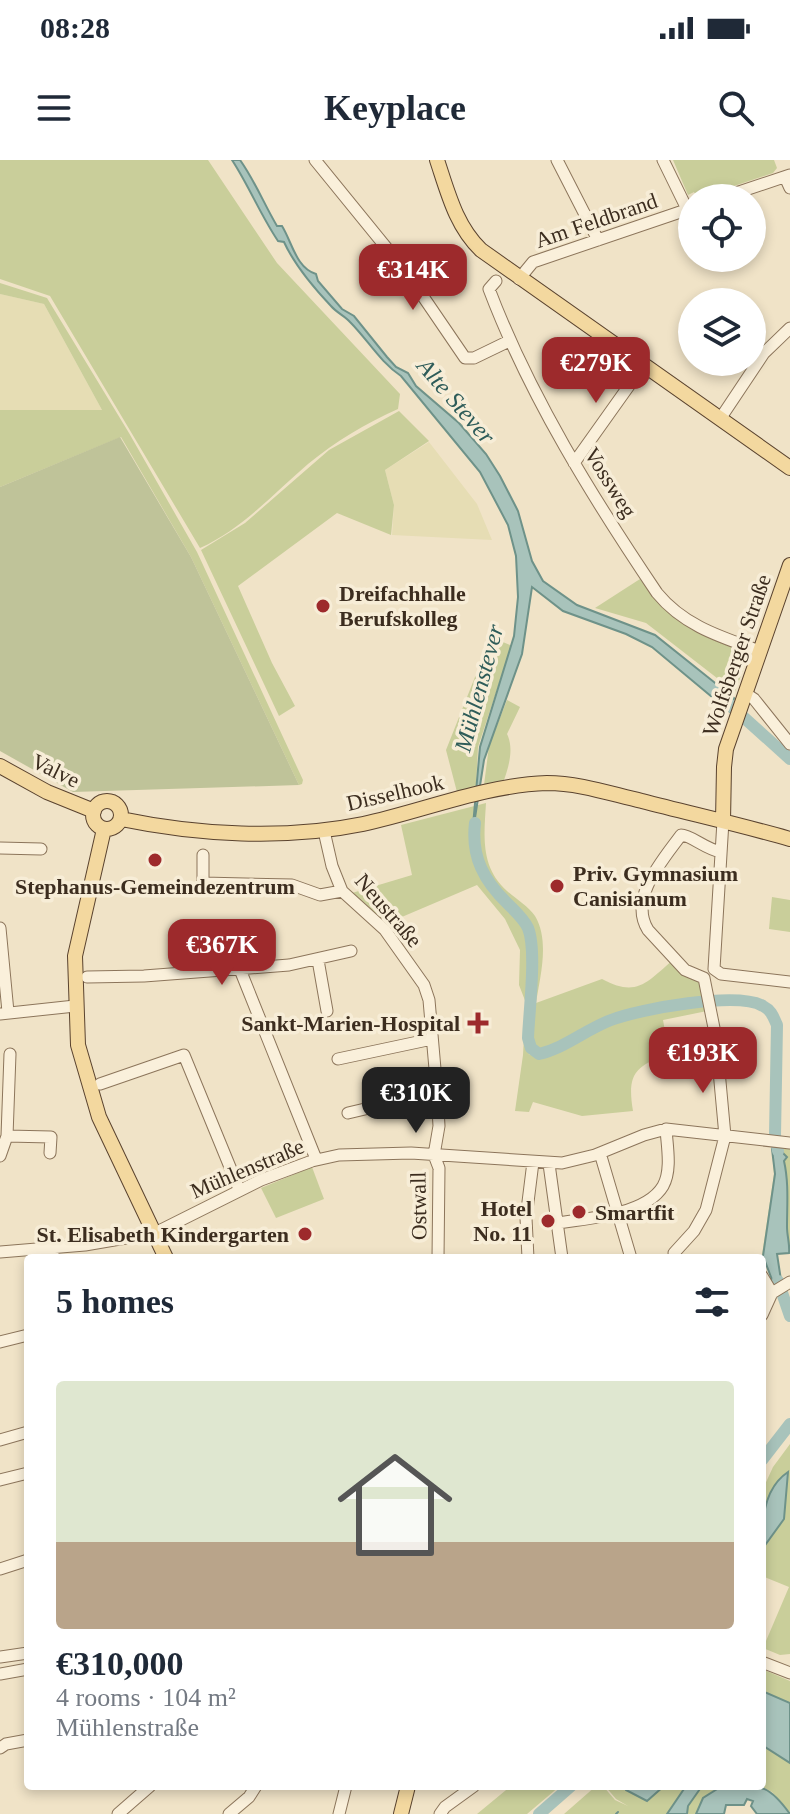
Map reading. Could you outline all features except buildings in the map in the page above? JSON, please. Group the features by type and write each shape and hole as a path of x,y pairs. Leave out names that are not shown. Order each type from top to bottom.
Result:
{"main road":[{"path":"437,160 454,210 466,233 481,250 790,468"},
{"name":"Wolfsberger Straße","path":"723,821 724,767 735,723 790,565"},
{"name":"Valve","path":"0,766 47,792 94,811"},
{"name":"Disselhook","path":"121,819 246,833 324,831 523,785 567,784 790,839"},
{"path":"111,802 119,809 121,819 116,826 104,829 96,824 94,811 99,804 111,802"},
{"path":"104,829 75,956 78,1045 89,1088 109,1139 164,1254"},
{"path":"401,1814 407,1790"}],"street":[{"path":"315,160 407,273 465,358 474,358 509,341"},
{"path":"557,160 598,240"},
{"path":"663,160 678,187"},
{"path":"766,186 788,180"},
{"name":"Am Feldbrand","path":"519,279 533,262 678,212"},
{"name":"Vossweg","path":"496,281 489,289 509,341 574,463 647,578 671,609 702,629 760,651"},
{"path":"720,419 764,353 790,328"},
{"path":"574,463 643,366"},
{"path":"744,697 754,699 790,744"},
{"name":"Wolfsberger Straße","path":"714,969 723,821"},
{"name":"Neustraße","path":"324,831 342,891 385,930 424,985 429,1000 437,1092 439,1126 434,1155"},
{"path":"704,978 685,970 648,930 643,923 644,895 681,835 721,852"},
{"path":"0,848 41,849"},
{"path":"203,855 203,883 292,885 320,895 342,891"},
{"path":"0,928 4,1013 75,1006"},
{"path":"87,977 289,965 351,951"},
{"path":"318,960 327,1011"},
{"path":"239,967 316,1159"},
{"path":"704,978 714,969 721,974 790,982"},
{"path":"674,1253 694,1231 706,1210 725,1136 710,1002 704,978"},
{"path":"338,1059 432,1039"},
{"path":"0,1156 7,1136 10,1054"},
{"path":"100,1084 184,1055 239,1189"},
{"path":"348,1113 437,1092"},
{"path":"556,1223 618,1213 645,1201 663,1186 668,1165 666,1129"},
{"name":"Mühlenstraße","path":"0,1252 53,1252 155,1233 239,1189 316,1159 373,1153 549,1164 600,1153 666,1129 780,1141"},
{"path":"7,1136 51,1137 50,1153"},
{"path":"600,1153 630,1254"},
{"name":"Ostwall","path":"434,1155 439,1168 438,1254"},
{"path":"528,1254 526,1218 533,1162"},
{"path":"549,1164 561,1254"},
{"path":"766,1282 773,1293"},
{"path":"766,1307 773,1293 788,1283"},
{"path":"0,1342 24,1336"},
{"path":"0,1440 24,1433"},
{"path":"0,1480 24,1474"},
{"path":"0,1569 24,1561"},
{"path":"0,1657 24,1654"},
{"path":"766,1664 790,1673"},
{"path":"0,1674 24,1670"},
{"path":"0,1748 24,1741"},
{"path":"118,1814 145,1790"},
{"path":"229,1814 253,1790"},
{"path":"339,1814 345,1790"},
{"path":"440,1814 468,1790"}],"shaded area":[{"path":"0,294 44,304 102,410 0,410"},
{"path":"429,442 477,504 492,540 392,535 394,505 385,470"}],"green space":[{"path":"0,160 208,160 277,263 400,394 398,409 329,448 243,521 200,548 50,296 0,279"},
{"path":"673,160 774,160 777,168 773,173 740,184 683,184"},
{"path":"0,283 47,298 129,433 197,552 303,780 302,784 299,785 191,557 121,437 0,487 0,410 102,410 44,304 0,294"},
{"path":"399,411 429,441 385,470 394,505 391,535 337,513 238,586 295,706 279,716 201,550 245,523 329,450"},
{"path":"120,437 191,557 299,785 73,792 0,751 0,487"},
{"path":"640,579 664,608 687,626 749,653 735,692 646,623 595,608"},
{"path":"498,640 510,645 510,650 478,747 476,787 457,792 446,750 475,677"},
{"path":"507,700 520,707 507,734 510,751 508,769 504,780 484,785 489,746"},
{"path":"486,803 486,850 492,872 498,882 535,916 540,926 543,959 536,1003 602,979 624,987 641,985 673,960 700,980 705,1001 613,1017 551,1049 528,1054 546,1054 622,1019 705,1004 707,1011 663,1020 669,1054 648,1063 636,1074 631,1089 633,1111 582,1116 533,1102 529,1112 515,1111 526,1003 519,985 520,950 505,919 477,885 383,925 352,893 412,875 401,825"},
{"path":"772,897 790,900 790,932 769,929"},
{"path":"771,1140 790,1144 790,1253 766,1255 762,1254 774,1174"},
{"path":"312,1167 324,1199 276,1218 261,1188"},
{"path":"790,1444 790,1654 780,1655 766,1649 766,1641 789,1587 766,1578 766,1482"},
{"path":"766,1671 790,1681 790,1703 766,1693"},
{"path":"766,1748 790,1763 790,1812 766,1789"},
{"path":"506,1790 555,1790 527,1814 477,1814"},
{"path":"591,1790 606,1790 615,1800 628,1806 608,1790 683,1790 667,1814 564,1814"},
{"path":"699,1790 713,1790 696,1814 687,1814"}],"water":[{"path":"232,160 240,160 277,226 282,226 304,266 316,274 318,281 342,309 354,316 396,367 408,373 416,386 459,423 486,454 518,511 532,561 543,581 577,605 655,635 734,698 730,712 652,647 563,611 532,587 522,654 484,760 472,837 480,747 514,636 518,597 516,556 508,525 480,472 401,376 318,291 299,268 284,242 278,241"},
{"path":"778,1148 787,1157 784,1161 789,1250 789,1253 777,1254 781,1280 774,1285 766,1264 766,1254 763,1254 775,1174 772,1149"},
{"path":"788,1472 784,1519 766,1544 766,1506 780,1479"},
{"path":"766,1693 790,1703 790,1763 766,1748"},
{"path":"626,1790 659,1790 647,1801"},
{"path":"683,1790 699,1790 688,1806 687,1814 667,1814"},
{"path":"716,1790 766,1790 790,1814 757,1814 751,1806 753,1801 747,1799 744,1805 726,1805 724,1814 696,1814 703,1798"}],"waterway":[{"path":"720,696 790,759"},
{"name":"Mühlenstever","path":"475,823 475,847 481,868 492,886 524,921 531,938 528,1038 531,1048 539,1054 611,1020 665,1007 733,1000 763,1006 770,1011 777,1025 775,1135 778,1151"},
{"name":"Mühlenstever","path":"778,1281 790,1316"},
{"name":"Mühlenstever","path":"766,1455 790,1424"},
{"name":"Mühlenstever","path":"539,1814 566,1790"}],"place":[{"name":"Dreifachhalle Berufskolleg","path":"323,606"},
{"name":"Stephanus-Gemeindezentrum","path":"155,860"},
{"name":"Priv. Gymnasium Canisianum","path":"557,886"},
{"name":"Sankt-Marien-Hospital","path":"478,1023"},
{"name":"Smartfit","path":"579,1212"},
{"name":"Hotel No. 11","path":"548,1221"},
{"name":"St. Elisabeth Kindergarten","path":"305,1234"}],"water label":[{"name":"Alte Stever","path":"456,401"}]}
